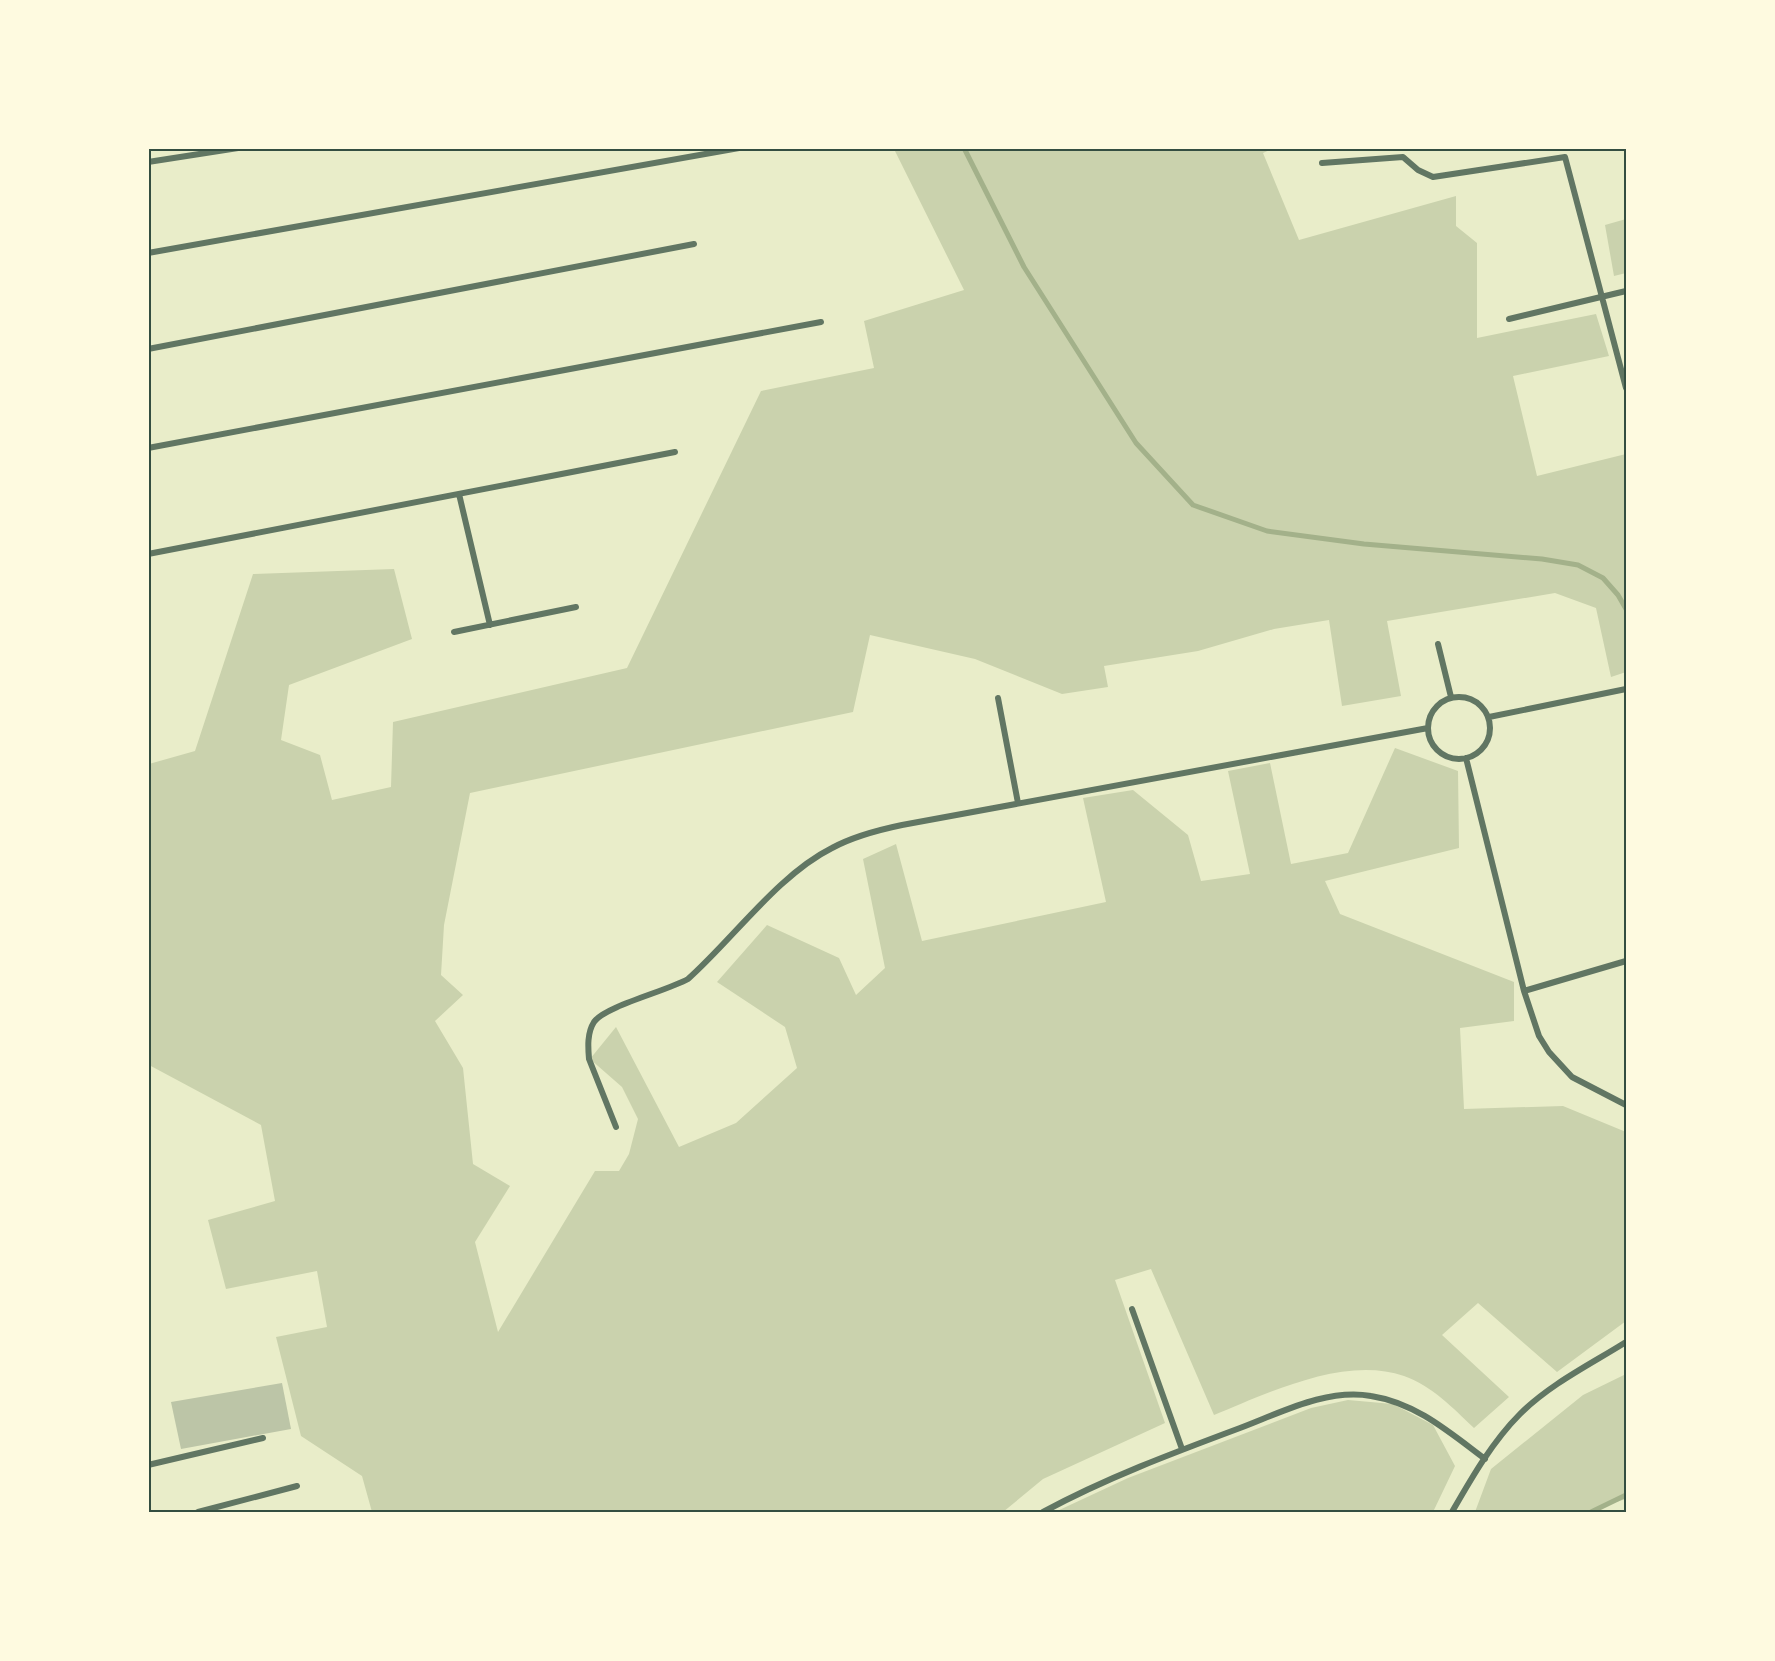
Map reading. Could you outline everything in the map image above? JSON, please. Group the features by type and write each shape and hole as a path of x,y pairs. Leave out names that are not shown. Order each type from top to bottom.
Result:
{"street":[{"path":"148,162 238,148"},
{"path":"148,253 739,148"},
{"path":"1322,163 1402,158 1418,170 1433,177 1563,156 1569,164 1570,176 1626,388"},
{"path":"148,349 694,244"},
{"path":"1509,319 1626,291"},
{"path":"148,448 821,322"},
{"path":"148,554 675,452"},
{"path":"459,494 490,624"},
{"path":"454,632 576,607"},
{"path":"1438,644 1451,697"},
{"path":"1489,717 1626,688"},
{"path":"1451,697 1469,698 1484,709 1489,717 1489,738 1476,754 1466,758 1457,759 1440,752 1429,737 1428,728 1434,709 1451,697"},
{"path":"998,698 1018,803"},
{"path":"616,1127 588,1059 590,1035 594,1022 618,1006 668,990 688,979 792,875 831,848 876,831 1428,728"},
{"path":"1466,758 1524,991 1539,1036 1559,1065 1572,1077 1626,1105"},
{"path":"1524,991 1626,961"},
{"path":"1132,1309 1182,1449"},
{"path":"1452,1512 1485,1459 1519,1414 1539,1397 1626,1342"},
{"path":"1043,1512 1098,1484 1182,1449 1308,1403 1347,1394 1368,1395 1409,1406 1430,1418 1485,1459"},
{"path":"148,1465 263,1438"},
{"path":"198,1512 297,1486"}],"green space":[{"path":"894,149 1272,149 1263,153 1299,240 1456,196 1456,226 1477,243 1477,338 1596,314 1609,356 1513,376 1537,476 1626,454 1626,672 1611,677 1596,608 1555,593 1387,621 1401,696 1342,706 1329,620 1274,629 1198,651 1104,666 1108,687 1062,694 975,659 870,635 853,712 470,793 444,925 441,975 463,995 435,1021 463,1068 473,1164 510,1186 475,1242 498,1332 595,1171 619,1171 629,1154 638,1119 622,1087 590,1059 616,1027 679,1147 736,1123 797,1068 785,1027 717,982 767,925 839,958 856,995 885,968 863,859 896,844 922,941 1106,902 1083,798 1133,790 1188,835 1201,881 1250,874 1228,771 1270,763 1291,864 1348,853 1395,748 1458,771 1459,848 1325,881 1340,914 1514,982 1514,1021 1460,1028 1464,1109 1563,1106 1626,1132 1626,1321 1557,1372 1478,1303 1442,1335 1509,1397 1474,1428 1442,1398 1424,1386 1404,1376 1381,1371 1357,1370 1307,1379 1214,1415 1151,1269 1115,1280 1165,1423 1043,1479 1003,1512 372,1512 362,1476 301,1436 276,1337 327,1327 317,1271 226,1289 208,1220 275,1201 261,1125 149,1065 149,764 195,751 253,574 394,569 412,639 289,685 281,740 320,755 332,800 391,787 393,722 627,668 761,391 874,368 864,321 964,290"},
{"path":"1626,219 1626,273 1614,276 1605,225"},
{"path":"1626,1374 1626,1499 1583,1512 1475,1512 1491,1469 1583,1395"},
{"path":"1348,1400 1393,1404 1433,1425 1455,1466 1433,1512 1055,1512 1128,1478 1311,1408"}],"building":[{"path":"282,1383 291,1429 181,1449 171,1402"}],"waterway":[{"path":"964,148 1024,267 1136,443 1193,505 1267,531 1364,544 1542,559 1578,565 1603,578 1618,595 1626,609"},
{"path":"1591,1512 1626,1495"}]}
